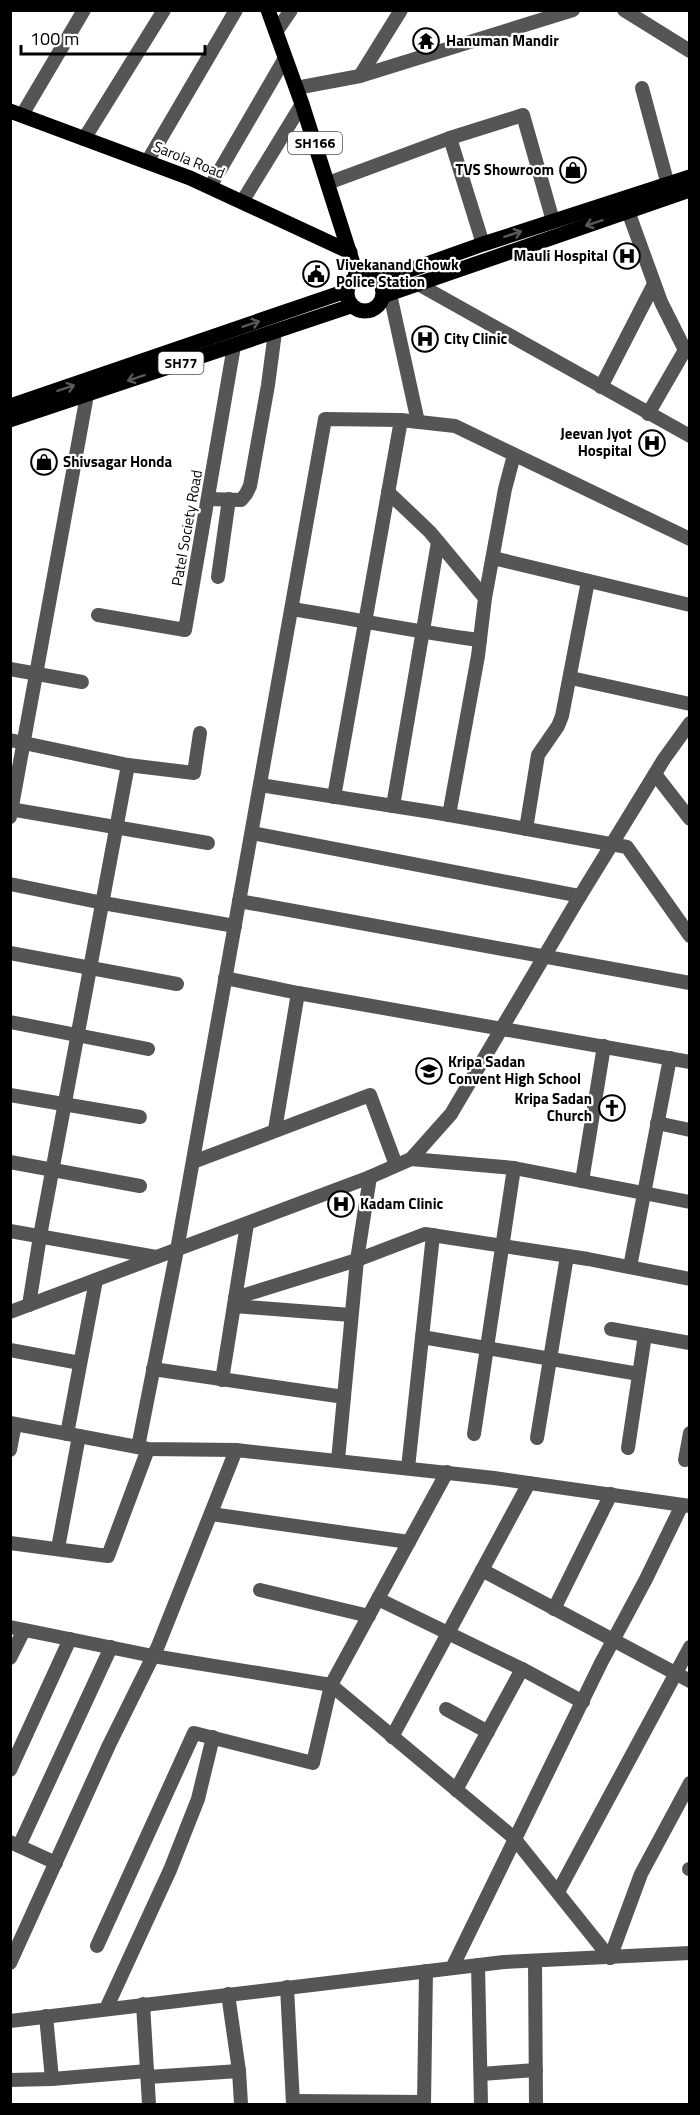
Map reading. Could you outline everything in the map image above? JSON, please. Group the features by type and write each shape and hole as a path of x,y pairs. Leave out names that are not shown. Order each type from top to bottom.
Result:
{"main road":[{"name":"SH166","path":"268,10 302,104 357,276"},
{"name":"Sarola Road","path":"16,113 210,188 350,252"},
{"path":"379,281 553,220 690,177"},
{"name":"SH77","path":"10,420 351,306 360,311 370,311 379,305 386,295 690,190"},
{"path":"351,306 346,291 350,282 357,276 372,276 379,281 386,295"},
{"name":"SH77","path":"10,406 346,291"}],"street":[{"path":"16,113 84,10"},
{"path":"84,139 164,10"},
{"path":"147,162 236,10"},
{"path":"276,32 291,10"},
{"path":"360,76 401,10"},
{"path":"296,87 360,76 573,10"},
{"path":"624,10 690,51"},
{"path":"210,188 285,58"},
{"path":"642,88 668,185"},
{"path":"242,202 302,104"},
{"path":"328,183 450,138 523,115 553,220"},
{"path":"450,138 483,244"},
{"path":"628,212 654,284 686,350 648,414"},
{"path":"418,284 690,436"},
{"path":"601,387 654,284"},
{"path":"386,295 418,422"},
{"path":"209,499 241,500 250,486 275,332"},
{"name":"Patel Society Road","path":"98,615 185,630 234,346"},
{"path":"87,394 38,674 18,741 11,812 208,843"},
{"path":"10,1542 108,1556 143,1448 153,1370 193,1162 325,419 400,420 455,426 690,539"},
{"path":"334,797 400,420"},
{"path":"449,815 480,640 485,598 505,489 514,455"},
{"path":"388,492 430,532 485,598"},
{"path":"218,577 229,499"},
{"path":"393,806 438,542"},
{"path":"493,558 690,605"},
{"path":"526,829 535,765 542,747 558,726 571,678 588,581"},
{"path":"292,609 422,633 480,640"},
{"path":"10,669 82,682"},
{"path":"571,678 690,704"},
{"path":"10,1312 370,1178 411,1159 451,1114 580,896 655,774 690,723"},
{"path":"18,741 128,765 194,773 200,733"},
{"path":"29,1305 128,765"},
{"path":"655,774 690,819"},
{"path":"261,785 449,815 627,847 690,936"},
{"path":"252,833 580,896"},
{"path":"10,884 235,926"},
{"path":"239,901 690,983"},
{"path":"10,953 177,984"},
{"path":"225,978 690,1062"},
{"path":"275,1130 298,993"},
{"path":"10,1022 148,1049"},
{"path":"582,1181 604,1046"},
{"path":"630,1267 670,1058"},
{"path":"10,1095 140,1118"},
{"path":"193,1162 370,1095 396,1165"},
{"path":"657,1124 690,1130"},
{"path":"411,1159 514,1168 690,1202"},
{"path":"10,1162 140,1185"},
{"path":"474,1434 514,1168"},
{"path":"338,1460 357,1260 370,1178"},
{"path":"222,1380 247,1224"},
{"path":"10,1231 157,1257"},
{"path":"235,1302 425,1234 503,1245 690,1279"},
{"path":"408,1468 433,1235"},
{"path":"537,1438 567,1256"},
{"path":"58,1548 80,1363 96,1280"},
{"path":"235,1302 351,1315"},
{"path":"611,1329 690,1343"},
{"path":"628,1449 645,1335"},
{"path":"422,1337 639,1374"},
{"path":"10,1350 80,1363"},
{"path":"153,1370 344,1397"},
{"path":"10,1450 13,1424 143,1448 236,1450 338,1460 447,1472 686,1505 613,1640 452,1968"},
{"path":"685,1460 690,1433"},
{"path":"10,1963 109,1745 153,1656 236,1450"},
{"path":"97,1946 194,1733 313,1763 331,1685 447,1472"},
{"path":"392,1737 529,1483"},
{"path":"554,1609 611,1494"},
{"path":"211,1514 409,1542"},
{"path":"482,1570 690,1681"},
{"path":"260,1590 369,1616"},
{"path":"378,1599 522,1669 583,1702"},
{"path":"10,1658 17,1628 153,1656 331,1685 514,1838 610,1958"},
{"path":"10,1770 14,1755 70,1639"},
{"path":"56,1863 15,1844 111,1647"},
{"path":"558,1892 690,1647"},
{"path":"456,1791 522,1669"},
{"path":"446,1708 488,1732"},
{"path":"106,2009 170,1870 198,1799 213,1737"},
{"path":"610,1958 641,1874 690,1784"},
{"path":"10,2020 478,1965 690,1953"},
{"path":"535,1961 536,2104"},
{"path":"478,1965 481,2104"},
{"path":"287,1987 293,2103 424,2103 426,1971"},
{"path":"228,1994 239,2071 241,2104"},
{"path":"143,2004 149,2104"},
{"path":"46,2016 52,2079"},
{"path":"481,2074 536,2070"},
{"path":"10,2080 239,2071"}],"place":[{"name":"Hanuman Mandir","path":"426,41"},
{"name":"TVS Showroom","path":"573,170"},
{"name":"Mauli Hospital","path":"627,256"},
{"name":"Vivekanand Chowk Police Station","path":"316,274"},
{"name":"City Clinic","path":"425,339"},
{"name":"Jeevan Jyot Hospital","path":"652,443"},
{"name":"Shivsagar Honda","path":"44,462"},
{"name":"Kripa Sadan Convent High School","path":"429,1071"},
{"name":"Kripa Sadan Church","path":"612,1108"},
{"name":"Kadam Clinic","path":"341,1204"}]}
